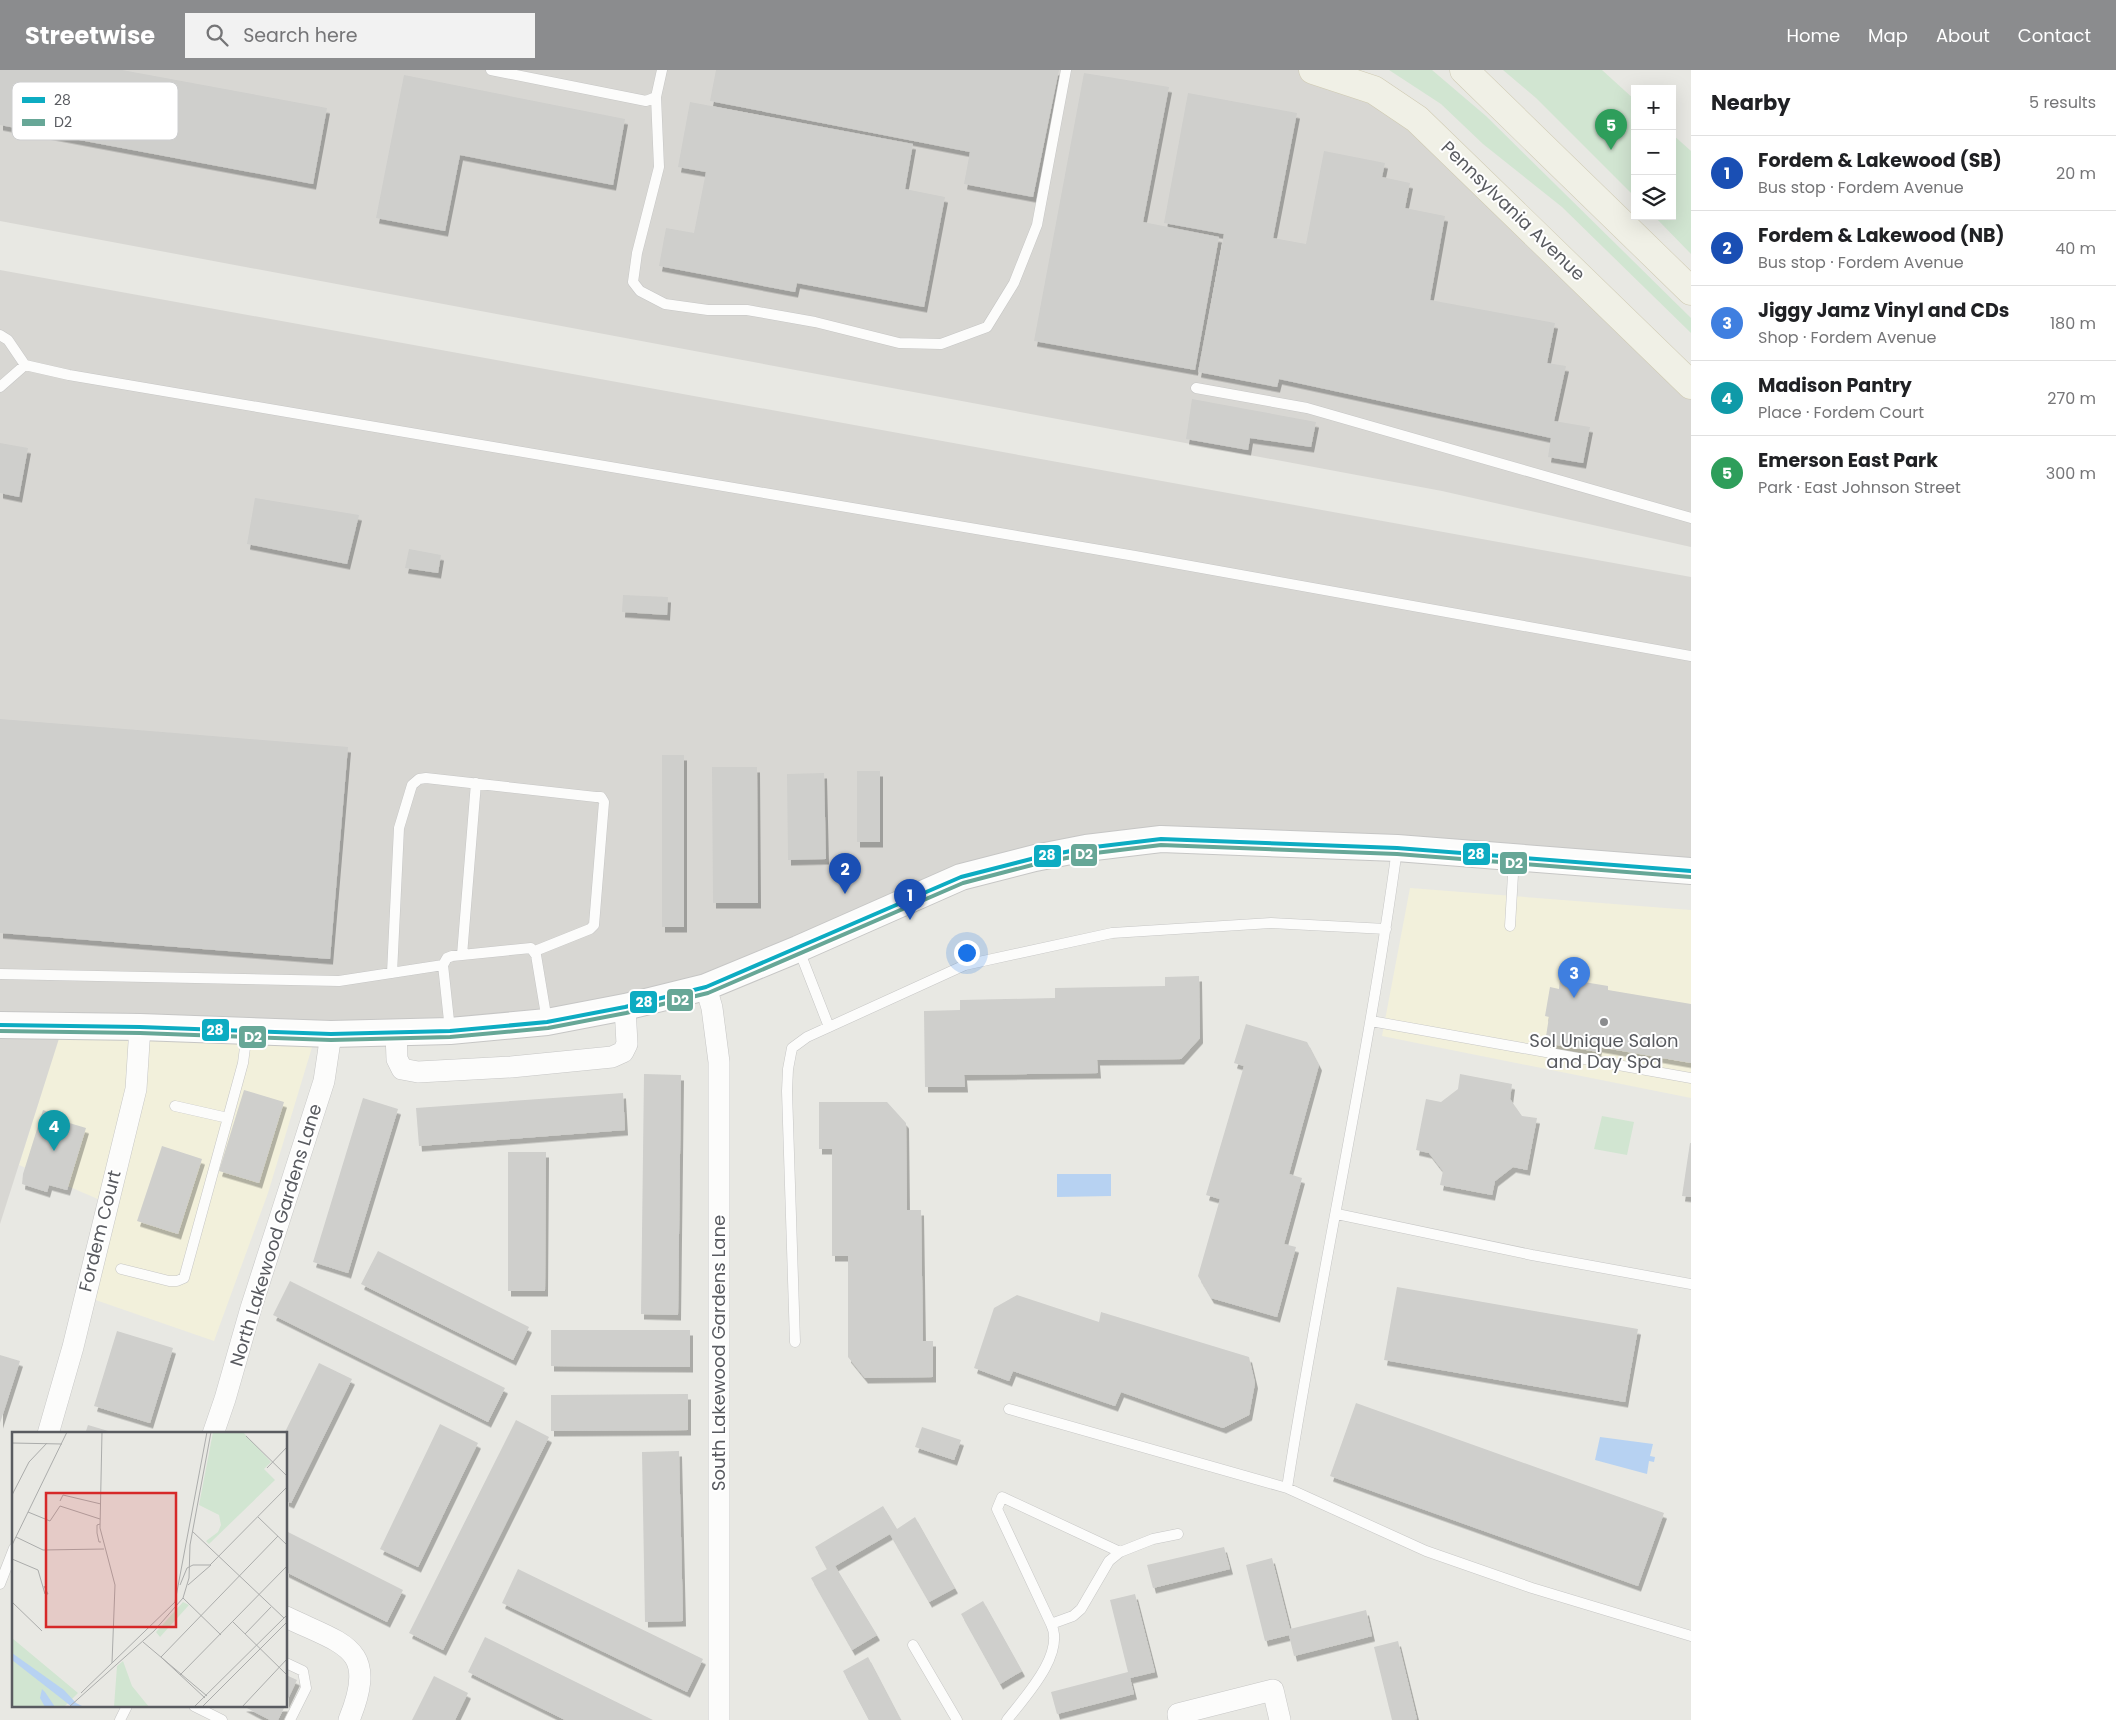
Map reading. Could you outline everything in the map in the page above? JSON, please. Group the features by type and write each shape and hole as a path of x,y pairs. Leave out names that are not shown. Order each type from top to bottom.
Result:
{"main road":[{"name":"Pennsylvania Avenue","path":"1313,70 1374,90 1417,119 1691,385"},
{"path":"1464,70 1691,291"}],"street":[{"path":"0,1025 140,1027 331,1034 450,1031 547,1022 625,1007 706,987 798,949 961,877 1086,848 1161,839 1398,848 1691,871"},
{"name":"South Lakewood Gardens Lane","path":"706,987 712,1008 719,1062 719,1720"},
{"path":"396,1033 397,1059 402,1069 418,1072 612,1057 623,1052 627,1044 625,1007"},
{"name":"Fordem Court","path":"49,1432 73,1347 136,1089 140,1027"},
{"name":"North Lakewood Gardens Lane","path":"214,1432 225,1399 250,1308 324,1081 331,1034"},
{"path":"288,1618 335,1641 349,1650 359,1661 362,1680 349,1720"},
{"path":"1179,1720 1178,1714 1273,1690 1280,1720"}],"lane":[{"path":"491,70 646,101 656,97"},
{"path":"662,70 656,97 659,167 637,253 634,282 640,291 665,304 708,310 748,310 815,322 899,343 941,344 988,326 1014,283 1036,225 1066,70"},
{"path":"0,335 8,340 25,365 69,375 1135,556 1691,656"},
{"path":"0,387 25,365"},
{"path":"1196,388 1307,408 1691,518"},
{"path":"392,973 399,828 412,785 419,779 476,783 601,798 604,802 594,925 590,929 534,951"},
{"path":"462,955 476,783"},
{"path":"1287,1488 1302,1394 1337,1214 1371,1021 1398,848"},
{"path":"1510,926 1514,857"},
{"path":"795,1342 788,1068 792,1048 829,1028 965,965 1112,933 1271,923 1386,929"},
{"path":"450,1031 443,965 447,958 531,948 534,951 547,1022"},
{"path":"798,949 829,1028"},
{"path":"0,974 339,981 443,965"},
{"path":"1371,1021 1691,1078"},
{"path":"121,1269 169,1281 177,1281 184,1278 243,1063 247,1031"},
{"path":"175,1106 228,1118"},
{"path":"1337,1214 1532,1255 1691,1284"},
{"path":"1009,1409 1287,1488 1426,1551 1532,1588 1691,1636"},
{"path":"1007,1720 1044,1670 1055,1645 1055,1632 997,1509 1002,1497 1120,1552"},
{"path":"1051,1624 1073,1616 1081,1609 1109,1561 1120,1552 1153,1539 1178,1534"},
{"path":"0,1584 12,1553"},
{"path":"913,1644 957,1720"},
{"path":"288,1664 304,1671 306,1688 290,1720"},
{"path":"120,1720 126,1708"},
{"path":"198,1708 222,1720"}],"shaded area":[{"path":"0,70 1313,70 1374,90 1691,385 1691,547 1442,491 0,221"},
{"path":"0,270 1691,577 1691,871 1161,839 1035,858 798,949 547,1022 63,1026 0,1224"},
{"path":"1410,888 1691,910 1691,1098 1382,1036"},
{"path":"62,1026 316,1034 268,1193 214,1341 84,1296 107,1203 19,1165"}],"green space":[{"path":"1389,70 1432,70 1486,116 1691,318 1691,333 1562,207 1483,144 1441,104"},
{"path":"1503,70 1602,70 1631,96 1631,193 1536,98"},
{"path":"1676,138 1691,151 1691,254 1658,220 1676,220"},
{"path":"1602,1116 1634,1122 1627,1155 1594,1149"}],"water":[{"path":"1057,1174 1111,1174 1111,1196 1057,1197"},
{"path":"1600,1437 1653,1444 1650,1456 1655,1457 1654,1462 1649,1461 1647,1474 1595,1460"}],"building":[{"path":"0,70 122,70 327,108 313,184 80,140 178,140 178,82 12,82 12,127 0,125"},
{"path":"716,70 1059,70 1033,197 964,184 970,152 710,101"},
{"path":"1084,73 1169,87 1143,222 1219,237 1195,370 1034,341"},
{"path":"404,75 625,119 613,185 460,155 445,231 376,218"},
{"path":"1188,93 1297,113 1273,238 1306,244 1324,151 1385,163 1382,177 1410,183 1405,208 1445,216 1430,300 1555,323 1547,363 1566,366 1554,421 1590,427 1583,463 1548,457 1551,438 1279,379 1277,387 1198,372 1224,234 1164,223"},
{"path":"690,102 913,144 905,189 945,197 924,307 797,283 795,292 659,266 666,228 694,233 706,172 678,167"},
{"path":"1192,399 1316,422 1311,447 1250,438 1248,450 1186,439"},
{"path":"0,443 28,448 19,497 0,493"},
{"path":"255,498 359,515 347,564 247,544"},
{"path":"409,549 441,555 438,573 405,568"},
{"path":"623,595 668,597 667,615 622,612"},
{"path":"0,719 348,747 330,959 0,933"},
{"path":"662,755 684,755 684,927 662,927"},
{"path":"712,767 757,767 758,903 713,903"},
{"path":"857,771 880,771 880,842 857,842"},
{"path":"824,773 826,859 788,860 787,774"},
{"path":"1199,976 1200,1038 1181,1059 1097,1060 1098,1073 964,1075 965,1087 925,1087 924,1011 960,1010 960,1000 1055,998 1055,988 1165,986 1165,977"},
{"path":"1560,978 1608,986 1608,990 1691,1004 1691,1063 1599,1047 1598,1052 1545,1043 1549,1017 1545,1016 1550,987 1559,989"},
{"path":"1246,1024 1307,1042 1319,1065 1289,1174 1302,1178 1284,1244 1296,1247 1277,1317 1211,1298 1198,1276 1220,1199 1206,1195 1244,1066 1234,1063"},
{"path":"644,1074 681,1075 678,1315 641,1314"},
{"path":"1460,1074 1512,1084 1510,1099 1522,1116 1537,1118 1527,1170 1513,1167 1495,1181 1492,1195 1440,1185 1443,1171 1429,1153 1416,1150 1426,1099 1441,1102 1458,1089"},
{"path":"244,1090 284,1102 259,1183 219,1171"},
{"path":"623,1093 625,1130 419,1146 416,1108"},
{"path":"363,1098 398,1109 348,1273 313,1262"},
{"path":"819,1102 887,1102 906,1123 907,1210 921,1210 923,1341 933,1341 933,1377 865,1378 848,1357 848,1256 832,1256 832,1149 819,1149"},
{"path":"43,1110 67,1118 66,1122 86,1128 67,1190 49,1185 47,1192 22,1184 23,1174"},
{"path":"1691,1143 1691,1197 1682,1196"},
{"path":"162,1146 202,1159 178,1234 137,1221"},
{"path":"508,1152 546,1152 545,1291 508,1291"},
{"path":"378,1251 529,1327 513,1360 361,1284"},
{"path":"290,1281 505,1388 488,1422 273,1315"},
{"path":"1397,1287 1638,1329 1625,1402 1384,1360"},
{"path":"1017,1295 1099,1322 1101,1312 1249,1357 1255,1383 1249,1415 1223,1428 1121,1392 1115,1406 1013,1371 1009,1381 974,1368 994,1308"},
{"path":"551,1330 690,1330 690,1367 551,1366"},
{"path":"117,1331 173,1348 150,1423 94,1406"},
{"path":"0,1355 20,1361 0,1423"},
{"path":"319,1363 352,1379 291,1503 288,1502 288,1432 285,1432"},
{"path":"688,1394 688,1430 551,1431 551,1395"},
{"path":"1356,1403 1664,1513 1638,1586 1330,1476"},
{"path":"516,1420 549,1437 443,1650 409,1633"},
{"path":"440,1424 478,1443 418,1567 380,1549"},
{"path":"88,1425 112,1432 86,1432"},
{"path":"922,1427 961,1440 954,1460 915,1447"},
{"path":"679,1451 683,1621 645,1622 642,1452"},
{"path":"883,1506 897,1529 915,1517 955,1588 929,1602 890,1534 835,1566 877,1635 852,1650 811,1578 827,1569 815,1547"},
{"path":"288,1532 403,1590 387,1622 288,1573"},
{"path":"1224,1547 1230,1569 1153,1588 1147,1565"},
{"path":"1272,1558 1290,1629 1366,1610 1372,1636 1294,1656 1289,1635 1265,1641 1246,1565"},
{"path":"518,1569 703,1659 687,1692 502,1603"},
{"path":"1135,1594 1155,1672 1130,1678 1134,1694 1057,1714 1051,1692 1128,1672 1110,1600"},
{"path":"983,1601 1022,1671 1000,1684 961,1614"},
{"path":"485,1637 653,1720 565,1720 468,1672"},
{"path":"1398,1641 1417,1719 1414,1720 1392,1720 1374,1647"},
{"path":"868,1657 901,1720 869,1720 843,1671"},
{"path":"288,1676 297,1680 288,1699"},
{"path":"434,1676 468,1693 455,1720 412,1720"},
{"path":"247,1708 284,1708 278,1720 270,1720"}],"transit line":[{"name":"28","path":"0,1025 140,1027 331,1034 450,1031 547,1022 625,1007 706,987 961,877 1035,858 1086,848 1161,839 1397,848 1691,871"},
{"name":"D2","path":"0,1031 140,1033 331,1040 450,1037 548,1028 626,1013 708,993 963,883 1036,864 1087,854 1161,845 1397,854 1691,877"}],"place":[{"name":"Emerson East Park","path":"1611,150"},
{"name":"Fordem & Lakewood (NB)","path":"845,894"},
{"name":"Fordem & Lakewood (SB)","path":"910,920"},
{"name":"Jiggy Jamz Vinyl and CDs","path":"1574,998"},
{"name":"Sol Unique Salon and Day Spa","path":"1604,1022"},
{"name":"Madison Pantry","path":"54,1151"}]}
